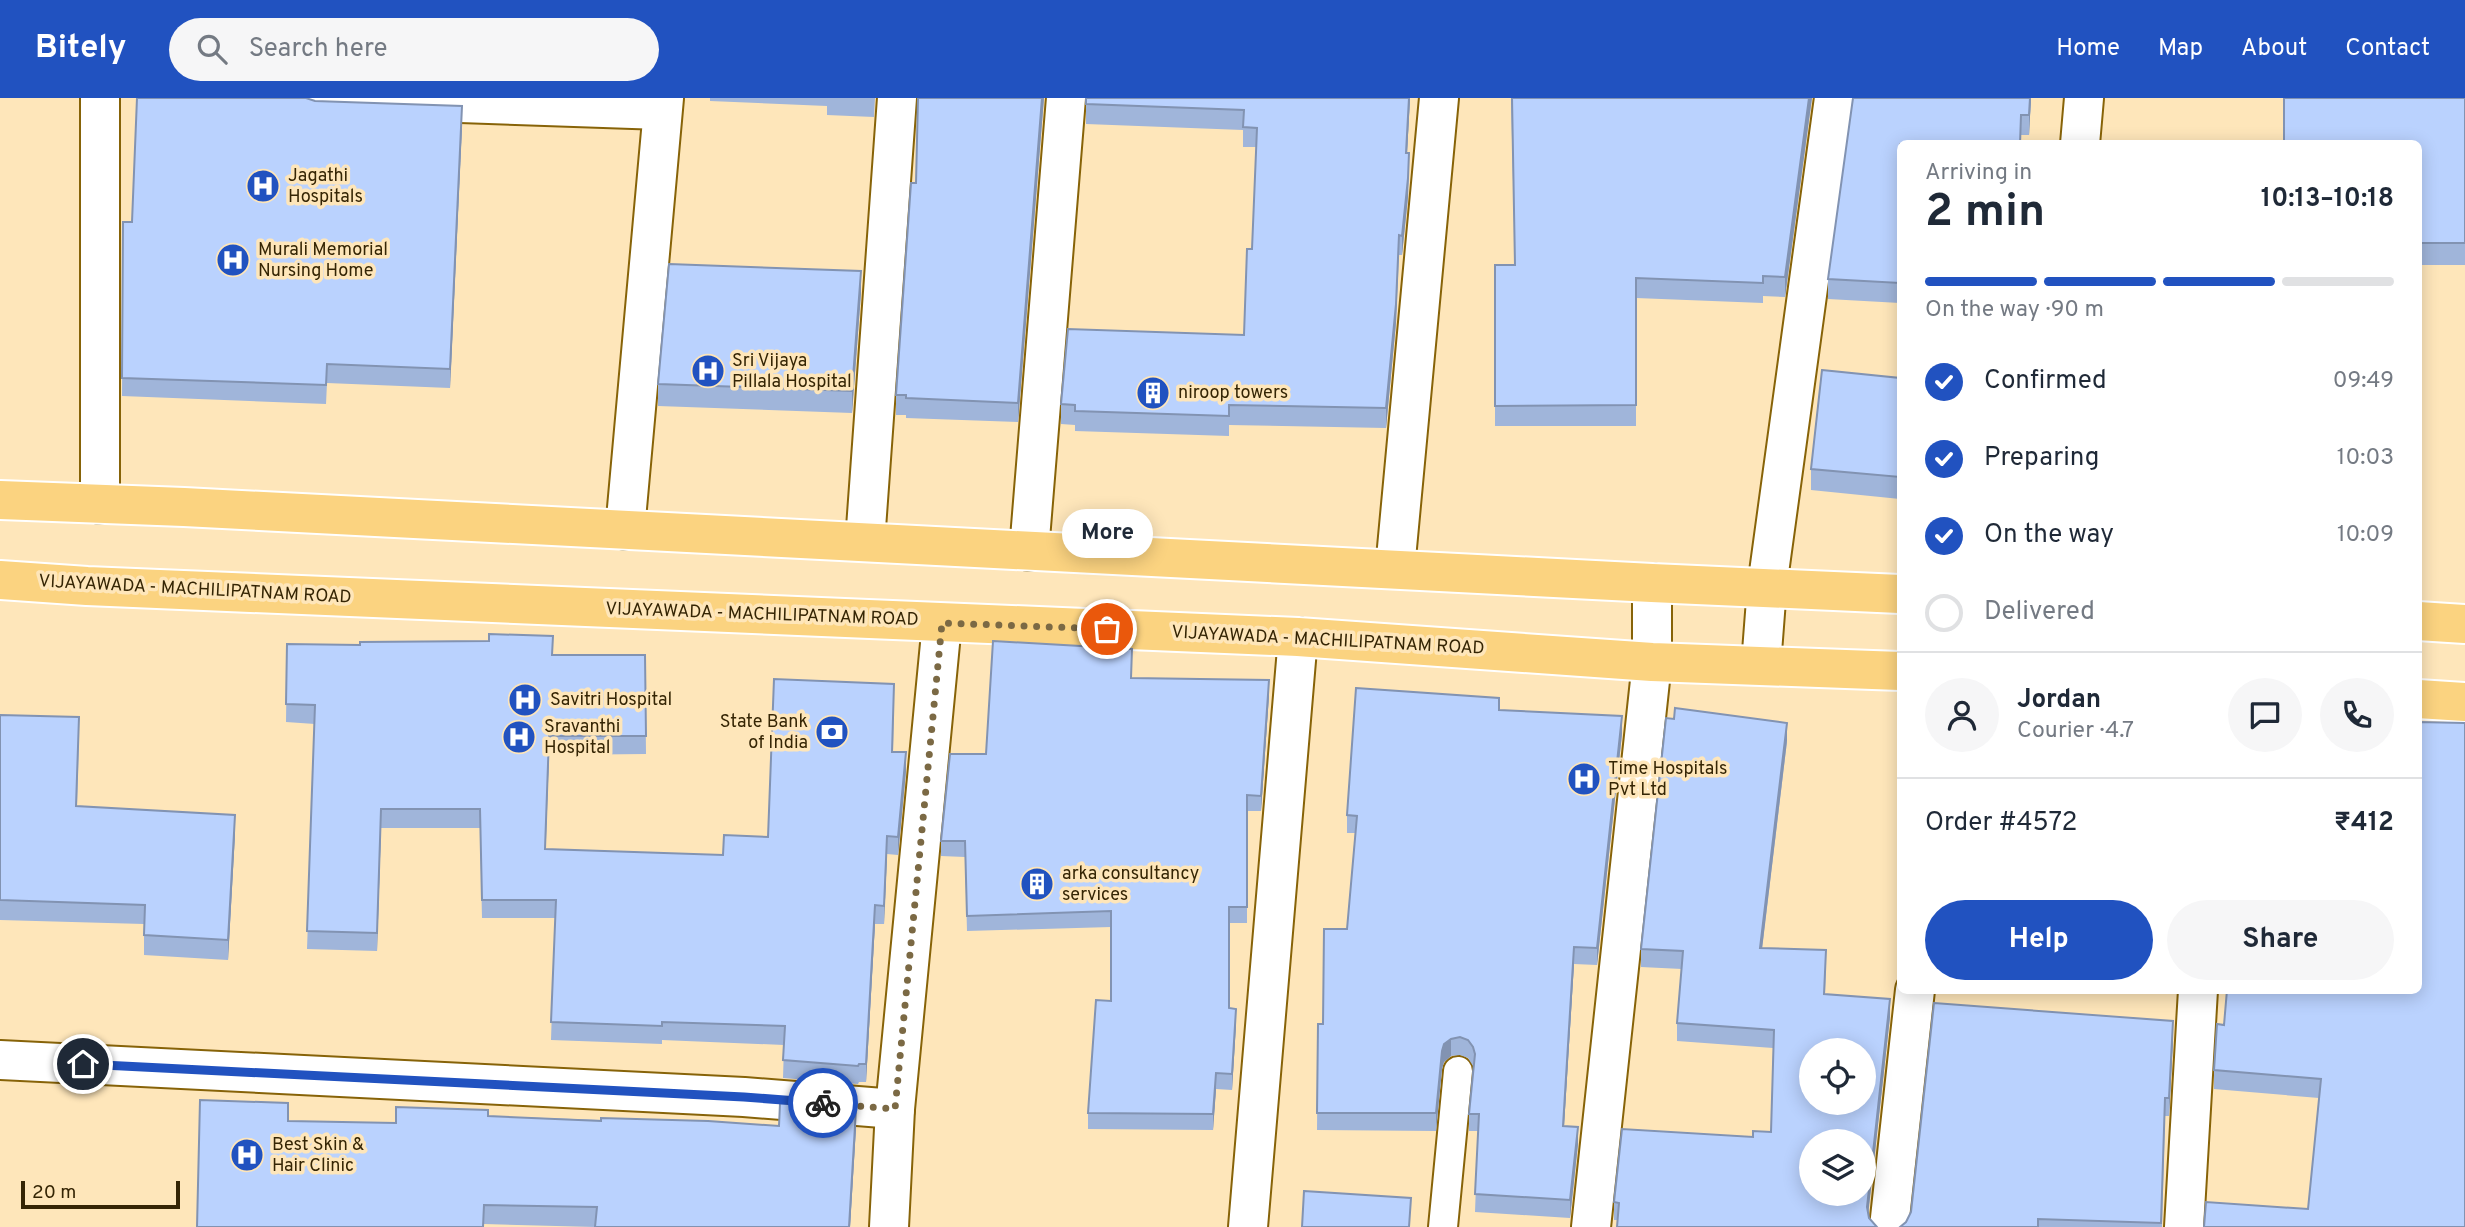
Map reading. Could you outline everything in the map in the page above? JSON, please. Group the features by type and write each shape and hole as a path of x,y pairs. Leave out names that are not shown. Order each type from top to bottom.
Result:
{"highway":[{"path":"0,500 1897,594"},
{"name":"VIJAYAWADA - MACHILIPATNAM ROAD","path":"0,580 87,586 1298,637 1652,662 1897,671"},
{"path":"2422,621 2465,624"},
{"path":"2422,699 2465,702"}],"street":[{"path":"100,98 100,504"},
{"path":"316,98 663,104 625,530"},
{"path":"865,542 897,98"},
{"path":"1029,551 1066,98"},
{"path":"1395,569 1439,98"},
{"path":"1761,665 1767,587 1833,98"},
{"path":"2080,140 2084,98"},
{"path":"1591,1227 1652,662 1652,583"},
{"path":"889,1227 895,1109 942,623"},
{"path":"1248,1227 1298,637"},
{"path":"1889,1227 1915,994"},
{"path":"2184,1227 2198,994"},
{"path":"0,1060 744,1097 895,1109"}],"lane":[{"path":"1443,1227 1458,1071"}],"building":[{"path":"137,98 306,98 315,101 462,106 450,369 327,364 326,385 122,378 123,222 132,222"},
{"path":"918,98 1042,98 1018,403 906,398 906,395 896,395 911,183 916,183"},
{"path":"1086,98 1409,98 1406,153 1409,153 1408,178 1402,236 1399,235 1396,304 1386,408 1229,405 1229,416 1075,411 1075,405 1061,404 1068,329 1244,335 1247,249 1252,249 1257,128 1243,127 1244,110 1086,104"},
{"path":"1512,98 1809,98 1785,277 1763,276 1763,283 1636,278 1636,405 1495,406 1495,265 1515,265"},
{"path":"1853,98 2030,98 2029,115 2021,115 2020,140 1897,140 1897,283 1828,279"},
{"path":"2284,98 2465,98 2465,243 2422,243 2422,140 2284,140"},
{"path":"669,264 861,271 852,391 658,384"},
{"path":"1822,370 1897,378 1897,477 1811,469"},
{"path":"489,634 553,636 552,655 645,655 646,736 549,736 545,849 723,855 724,835 768,837 774,679 894,684 892,752 906,752 898,837 887,836 884,906 875,905 866,1064 858,1066 783,1060 785,1026 662,1022 662,1026 551,1022 556,900 482,900 480,809 381,809 377,933 307,931 315,705 286,704 287,644 489,641"},
{"path":"993,641 1132,649 1131,678 1269,680 1261,796 1247,795 1247,907 1229,907 1229,1008 1236,1009 1232,1074 1216,1073 1213,1114 1088,1113 1096,1000 1111,1001 1111,911 967,916 965,841 941,841 950,754 986,754"},
{"path":"1356,688 1499,698 1499,710 1622,716 1597,948 1574,947 1563,1126 1578,1127 1570,1200 1475,1194 1479,1114 1469,1114 1475,1054 1468,1040 1460,1037 1444,1044 1436,1113 1317,1113 1318,1024 1323,1024 1324,929 1347,929 1357,816 1347,815"},
{"path":"1675,708 1787,723 1760,948 1826,950 1824,994 1890,999 1876,1129 1799,1129 1799,1206 1867,1206 1869,1218 1877,1227 1617,1227 1619,1203 1614,1202 1622,1129 1753,1137 1753,1131 1771,1132 1774,1030 1677,1023 1683,951 1641,949 1666,718 1674,719"},
{"path":"0,715 79,717 76,806 235,815 228,940 144,935 145,905 0,900"},
{"path":"2422,722 2465,723 2465,1227 2204,1227 2206,1202 2308,1209 2321,1079 2214,1070 2217,1024 2224,1025 2227,994 2422,994"},
{"path":"1934,1003 2173,1021 2169,1098 2165,1098 2161,1223 2038,1219 2038,1227 1900,1227 1911,1212"},
{"path":"200,1100 288,1103 288,1121 396,1123 396,1107 488,1110 488,1116 601,1121 601,1118 708,1121 779,1126 780,1103 856,1109 849,1227 595,1227 597,1207 484,1205 483,1227 197,1227"},
{"path":"1304,1191 1411,1198 1409,1227 1302,1227"}],"way so far":[{"path":"823,1103 895,1109 942,623 1107,629"}],"place":[{"name":"Jagathi Hospitals","path":"263,186"},
{"name":"Murali Memorial Nursing Home","path":"233,260"},
{"name":"Sri Vijaya Pillala Hospital","path":"708,371"},
{"name":"niroop towers","path":"1153,393"},
{"name":"More","path":"1107,629"},
{"name":"Savitri Hospital","path":"525,700"},
{"name":"State Bank of India","path":"832,732"},
{"name":"Sravanthi Hospital","path":"519,737"},
{"name":"Time Hospitals Pvt Ltd","path":"1584,779"},
{"name":"arka consultancy services","path":"1037,884"},
{"name":"Best Skin & Hair Clinic","path":"247,1155"}],"route":[{"path":"83,1064 823,1103"}]}
